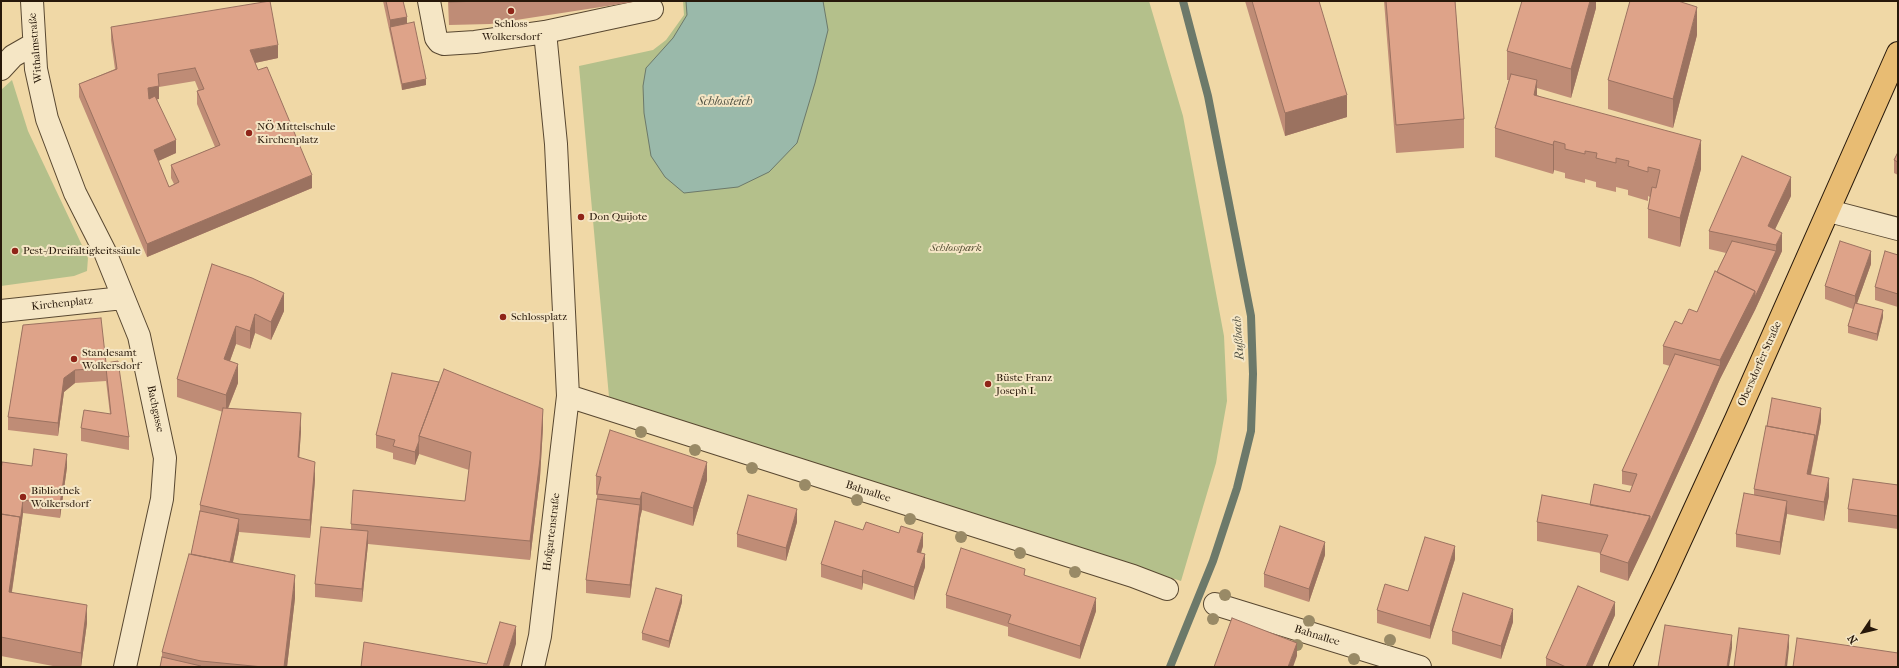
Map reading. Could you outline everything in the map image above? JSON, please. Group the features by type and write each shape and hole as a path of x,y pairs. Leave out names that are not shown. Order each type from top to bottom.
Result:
{"main road":[{"name":"Obersdorfer Straße","path":"1620,667 1668,569 1897,56"}],"street":[{"name":"Withalmstraße","path":"32,1 36,70 47,119"},
{"path":"429,1 436,38 438,42 444,44 475,42 545,32 652,9"},
{"path":"545,32 556,144 568,396"},
{"path":"1,69 13,56 34,44"},
{"name":"Bachgasse","path":"47,119 75,193 105,252 139,336 165,458 162,499 125,667"},
{"path":"1829,211 1898,229"},
{"name":"Kirchenplatz","path":"1,311 124,298"},
{"name":"Bahnallee","path":"568,396 1133,576 1167,589"},
{"name":"Hofgartenstraße","path":"533,667 540,636 568,396"},
{"name":"Bahnallee","path":"1215,604 1420,667"}],"green space":[{"name":"Schlosspark","path":"683,1 1149,1 1183,116 1224,336 1227,401 1216,463 1181,581 609,397 579,66 653,50 666,40 684,15"},
{"path":"12,80 28,131 88,258 87,271 74,276 1,286 1,90"}],"water":[{"name":"Schlossteich","path":"686,1 823,1 828,30 815,83 797,143 769,172 738,187 684,193 665,177 651,156 644,113 643,86 646,68 673,38 687,15"}],"building":[{"name":"NÖ Mittelschule Kirchenplatz","path":"270,1 278,45 250,50 258,70 267,67 312,175 147,244 79,84 117,69 111,27","holes":["195,68 204,89 197,91 220,145 171,165 179,182 169,187 154,150 176,140 155,96 149,99 148,88 159,86 158,74"]},
{"path":"386,1 403,1 407,17 390,20"},
{"path":"449,1 484,1 449,2"},
{"path":"1252,1 1319,1 1347,95 1285,113"},
{"path":"1386,1 1455,1 1464,119 1396,125"},
{"path":"1522,1 1590,1 1571,69 1507,51"},
{"path":"1630,1 1678,1 1697,7 1673,99 1608,80"},
{"path":"414,22 426,79 402,84 390,27"},
{"path":"1511,74 1537,80 1534,95 1701,140 1680,218 1648,209 1652,187 1656,188 1660,170 1648,167 1648,172 1628,166 1629,161 1616,158 1616,163 1596,158 1597,153 1585,151 1585,154 1565,149 1565,144 1554,141 1553,145 1495,128"},
{"path":"1898,152 1898,162 1894,160"},
{"path":"1742,156 1791,177 1768,226 1782,233 1776,245 1709,231"},
{"path":"1732,241 1776,251 1755,297 1755,291 1717,272"},
{"path":"1840,241 1871,251 1855,296 1825,286"},
{"path":"1885,251 1898,255 1898,294 1875,287"},
{"path":"212,264 252,278 284,293 271,322 255,314 250,331 236,326 224,359 238,364 226,395 177,379"},
{"path":"1715,271 1755,291 1720,360 1663,346 1675,321 1682,324 1689,309 1697,312"},
{"path":"1855,303 1883,310 1877,334 1848,326"},
{"path":"101,318 106,363 118,361 129,437 81,428 84,410 111,414 106,368 75,370 64,378 58,423 8,417 23,325"},
{"path":"1675,354 1720,366 1650,522 1650,516 1590,505 1594,484 1630,492 1637,474 1622,471"},
{"path":"444,369 543,409 540,459 530,541 351,524 353,490 465,501 471,452 419,436"},
{"path":"392,373 439,382 419,436 419,441 415,452 393,446 395,440 376,435"},
{"path":"1772,398 1821,408 1815,441 1815,435 1767,426"},
{"path":"223,408 301,413 298,457 315,462 310,520 239,514 200,505"},
{"path":"1766,426 1815,435 1807,474 1829,478 1824,502 1754,489"},
{"path":"610,430 707,462 693,508 642,492 640,499 597,494 601,477 596,476"},
{"name":"Bibliothek Wolkersdorf","path":"34,449 67,454 60,505 23,500 20,522 20,517 1,514 2,462 32,466"},
{"path":"1853,479 1898,485 1898,516 1848,509"},
{"path":"1744,493 1787,501 1780,542 1736,534"},
{"path":"748,495 797,509 786,548 737,534"},
{"path":"1542,495 1650,516 1628,563 1600,554 1608,535 1537,522"},
{"path":"597,499 640,505 630,585 586,580"},
{"path":"200,511 239,519 230,562 191,554"},
{"path":"1,514 20,517 9,592 87,605 81,653 1,637"},
{"path":"835,521 863,530 866,522 899,533 901,526 923,533 917,552 925,554 914,587 863,570 862,577 821,564"},
{"path":"1280,526 1325,542 1309,589 1264,574"},
{"path":"321,527 368,531 362,589 315,584"},
{"path":"1425,537 1455,546 1430,626 1377,610 1385,584 1408,591"},
{"path":"961,548 1025,569 1024,575 1096,598 1080,646 1008,623 1011,615 946,595"},
{"path":"189,554 295,575 284,667 263,667 201,661 162,652"},
{"path":"1578,586 1615,602 1586,667 1566,667 1546,658"},
{"path":"656,588 682,595 669,641 642,633"},
{"path":"1463,593 1513,609 1501,646 1452,631"},
{"path":"1232,618 1297,643 1288,667 1214,667"},
{"path":"500,622 516,626 503,667 361,667 364,642 487,664"},
{"path":"1665,625 1732,635 1727,667 1658,667"},
{"path":"1739,628 1789,635 1785,667 1734,667"},
{"path":"1797,638 1898,653 1898,667 1793,667"},
{"path":"162,657 201,666 201,667 160,667"}],"waterway":[{"name":"Rußbach","path":"1170,667 1213,561 1237,488 1251,431 1253,374 1251,316 1208,96 1183,1"}],"place":[{"name":"Schloss Wolkersdorf","path":"511,11"},
{"name":"NÖ Mittelschule Kirchenplatz","path":"249,133"},
{"name":"Don Quijote","path":"581,217"},
{"name":"Pest-/Dreifaltigkeitssäule","path":"15,251"},
{"name":"Schlossplatz","path":"503,317"},
{"name":"Standesamt Wolkersdorf","path":"74,359"},
{"name":"Büste Franz Joseph I.","path":"988,384"},
{"name":"Bibliothek Wolkersdorf","path":"23,497"}]}
